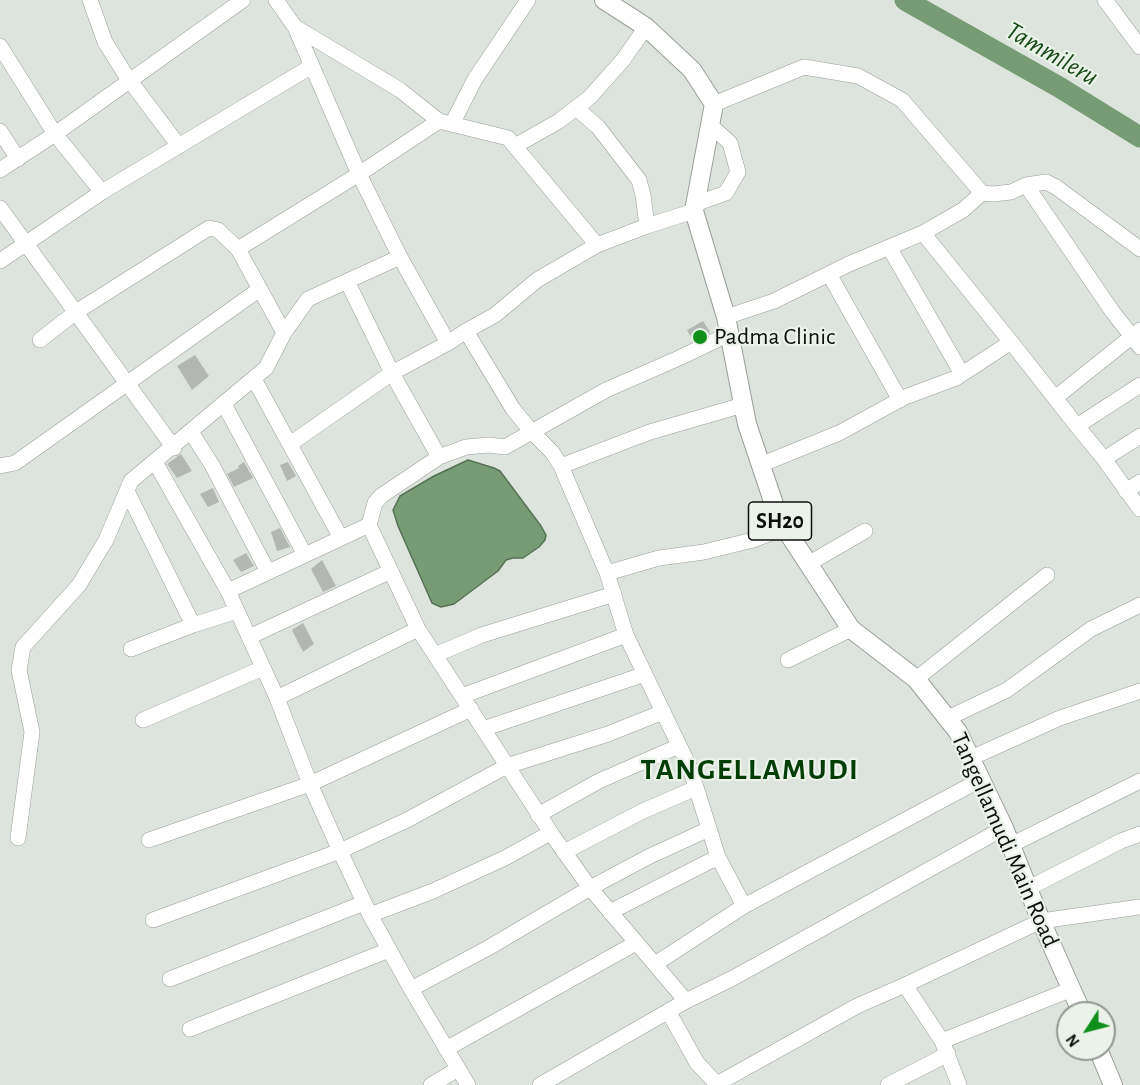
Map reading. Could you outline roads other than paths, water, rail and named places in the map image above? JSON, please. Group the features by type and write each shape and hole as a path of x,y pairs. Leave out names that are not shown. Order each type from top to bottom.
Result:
{"main road":[{"path":"604,0 646,27 692,70 714,104"},
{"name":"Tangellamudi Main Road","path":"714,104 694,208 727,325 747,424 779,519 851,629 916,679 958,732 1004,828 1041,921 1077,1001"},
{"path":"1103,1061 1113,1085"}],"street":[{"path":"90,0 105,42 130,81 179,146"},
{"path":"0,170 56,134 243,0"},
{"path":"276,0 295,27 359,174 400,257 448,343"},
{"path":"238,249 445,122 528,0"},
{"path":"1107,1 1140,47"},
{"path":"1124,27 1140,22"},
{"path":"295,27 400,90 445,122 507,138 597,245"},
{"path":"515,146 559,121 589,98 622,60 646,27"},
{"path":"0,46 56,134 102,192"},
{"path":"0,261 102,192 312,66"},
{"path":"714,104 804,67 858,76 902,100 982,193 1011,192 1026,185 1046,182 1140,249"},
{"path":"576,108 598,127 639,180 646,226"},
{"path":"290,444 392,373 495,315 537,280 597,245 694,208 726,193 738,172 730,144 710,125"},
{"path":"0,131 18,159"},
{"path":"1026,185 1112,311 1137,338 1055,398"},
{"path":"686,1001 590,888 550,833 418,629 369,525 375,503 381,496 440,457 466,447 489,445 505,447 606,390 679,358 727,325 829,274 923,233 963,210 982,193"},
{"path":"0,208 174,448"},
{"path":"40,340 76,312 209,228 218,230 238,249 284,333"},
{"path":"923,233 1104,459 1140,509"},
{"path":"889,248 962,374"},
{"path":"18,838 32,732 19,670 23,647 79,585 106,540 131,481 174,448 266,368 284,333 308,299 400,257"},
{"path":"829,274 900,400"},
{"path":"348,281 392,373 440,457"},
{"path":"0,466 15,463 260,288"},
{"path":"466,331 513,409 552,452 561,466 607,573 626,635 690,768 718,857 744,906"},
{"path":"760,465 839,433 900,400 962,374 1011,342"},
{"path":"254,379 341,538"},
{"path":"1077,426 1140,385"},
{"path":"225,404 305,555"},
{"path":"561,466 650,432 743,405"},
{"path":"191,432 212,465 268,572"},
{"path":"1104,459 1140,436"},
{"path":"155,462 228,591 277,698 310,784 367,909 468,1085"},
{"path":"1126,491 1140,482"},
{"path":"127,491 193,624"},
{"path":"228,591 369,525"},
{"path":"607,573 659,558 704,552 753,540 784,528"},
{"path":"808,564 865,531"},
{"path":"249,637 391,571"},
{"path":"916,679 1047,575"},
{"path":"435,655 482,635 614,594"},
{"path":"948,718 1007,690 1090,629 1140,605"},
{"path":"131,649 193,624 237,611"},
{"path":"277,698 418,629"},
{"path":"788,660 851,629"},
{"path":"462,696 626,635"},
{"path":"143,720 263,668"},
{"path":"483,729 645,674"},
{"path":"971,758 1060,718 1140,691"},
{"path":"149,840 310,784 471,709"},
{"path":"153,920 340,851 407,820 507,766 608,734 663,712"},
{"path":"538,815 599,781 679,746"},
{"path":"655,964 744,906 982,779"},
{"path":"1011,845 1140,781"},
{"path":"564,852 644,811 696,788"},
{"path":"540,1085 686,1001 733,978 1004,828"},
{"path":"411,989 488,948 590,888 648,857 709,829"},
{"path":"170,979 367,909 433,891 505,858 550,833"},
{"path":"1029,888 1121,841 1140,834"},
{"path":"610,912 718,857"},
{"path":"668,1011 697,1063 717,1085 847,1011 1041,921 1140,907"},
{"path":"446,1049 636,943"},
{"path":"190,1029 389,950"},
{"path":"905,985 945,1047 958,1085"},
{"path":"888,1085 945,1047 1072,989"},
{"path":"431,1085 458,1069"}],"waterway":[{"name":"Tammileru","path":"905,0 1059,87 1140,137"}],"place":[{"name":"Padma Clinic","path":"700,337"}],"district":[{"name":"TANGELLAMUDI","path":"750,770"}]}
